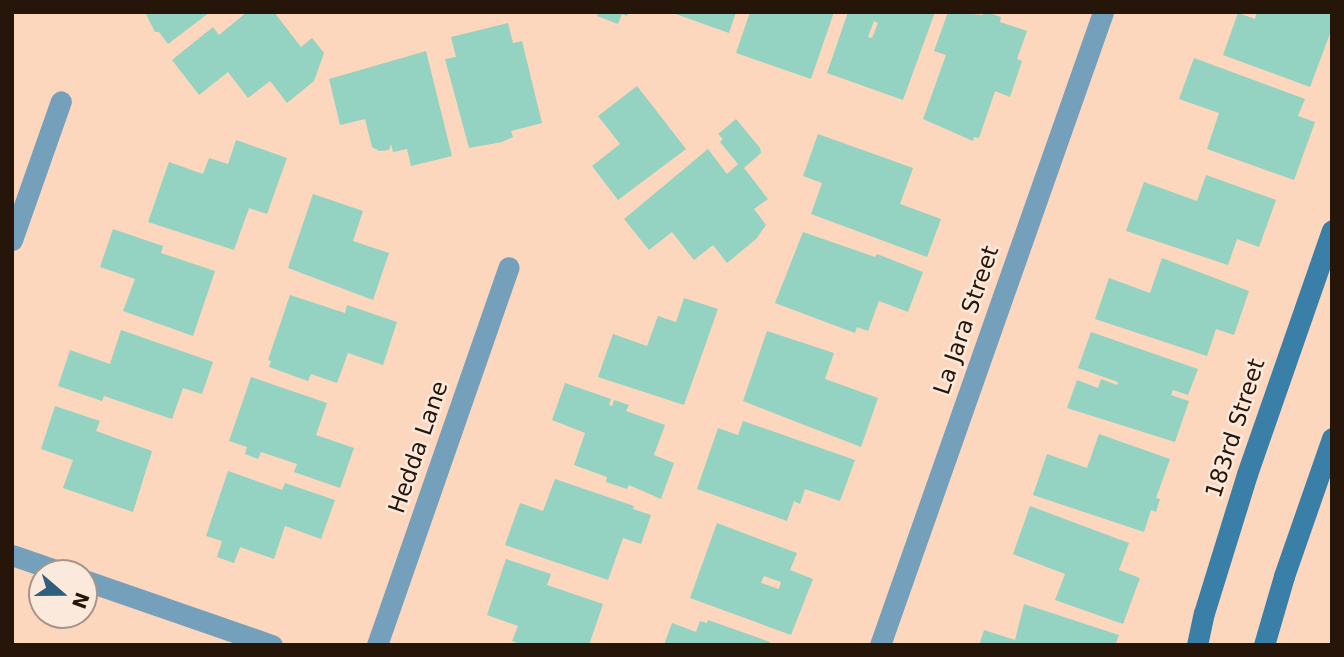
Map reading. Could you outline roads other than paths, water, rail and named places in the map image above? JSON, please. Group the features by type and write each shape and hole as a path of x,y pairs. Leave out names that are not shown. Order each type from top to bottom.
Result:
{"street":[{"name":"La Jara Street","path":"880,645 1103,12"},
{"path":"12,240 61,101"},
{"name":"183rd Street","path":"1197,645 1204,613 1247,474 1332,230"},
{"name":"Hedda Lane","path":"377,645 509,267"},
{"path":"1264,645 1284,576 1332,438"},
{"path":"98,585 272,645"}]}
